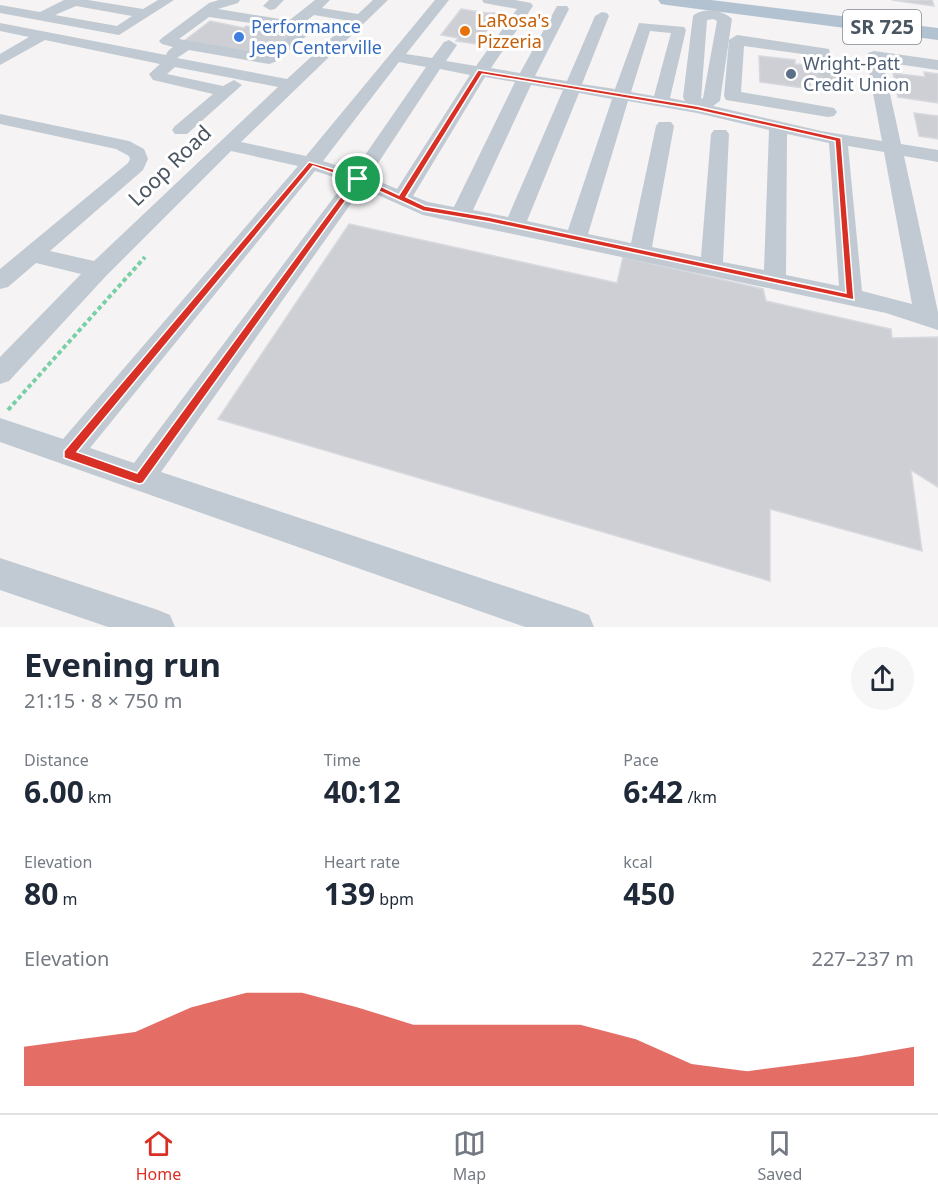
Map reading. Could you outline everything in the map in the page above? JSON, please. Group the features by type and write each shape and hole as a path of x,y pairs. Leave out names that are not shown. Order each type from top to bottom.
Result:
{"main road":[{"name":"SR 725","path":"667,0 938,33"}],"street":[{"path":"95,46 167,0"},
{"path":"207,12 280,23 296,22 304,26 305,30 270,59 167,41 207,12 220,3 233,0"},
{"path":"296,22 323,0"},
{"name":"Loop Road","path":"0,374 98,270 381,0"},
{"path":"68,454 311,163 442,0"},
{"path":"401,198 480,72 526,6 489,0"},
{"path":"41,17 65,4 76,2 145,14"},
{"path":"713,7 725,19 711,101 697,108 691,97 700,16 713,7"},
{"path":"0,9 119,31"},
{"path":"461,215 525,79 562,9"},
{"path":"311,10 360,19"},
{"path":"0,26 21,13"},
{"path":"515,225 602,16"},
{"path":"0,26 291,85"},
{"path":"576,239 644,26 679,30 661,102"},
{"path":"4,54 42,36"},
{"path":"828,112 732,96 737,40 824,52 828,112 851,297"},
{"path":"186,45 159,71 157,74 159,77 226,92"},
{"path":"139,479 358,179 449,45"},
{"path":"932,319 874,56 938,64"},
{"path":"394,57 697,108 833,138 938,156"},
{"path":"181,130 245,76"},
{"path":"0,119 122,145 137,153 139,159 136,166 0,281"},
{"path":"640,253 665,126"},
{"path":"775,281 778,127"},
{"path":"711,268 720,134"},
{"path":"227,145 311,163 358,179 423,208 515,225 888,305 932,319"},
{"path":"32,254 98,270"},
{"path":"3,422 68,454 577,627"},
{"path":"0,574 158,627"}],"path":[{"path":"3,422 151,251"}],"building":[{"path":"892,0 932,0 934,6"},
{"name":"LaRosa's Pizzeria","path":"461,9 501,13 476,44 456,41 458,38 441,35"},
{"name":"Performance Jeep Centerville","path":"210,21 244,28 246,26 292,33 267,55 184,41"},
{"name":"Wright-Patt Credit Union","path":"759,56 795,60 795,64 809,65 810,72 837,76 838,83 809,79 811,89 760,82"},
{"path":"924,72 938,74 938,103 898,97 893,73 925,77"},
{"path":"914,113 938,116 938,139 919,136"},
{"path":"349,224 617,283 623,257 763,289 766,301 891,329 892,338 938,337 938,487 911,470 922,551 770,509 770,581 218,419"}],"tunnel":[{"path":"826,72 828,84"}],"place":[{"name":"LaRosa's Pizzeria","path":"465,31"},
{"name":"Performance Jeep Centerville","path":"239,37"},
{"name":"Wright-Patt Credit Union","path":"791,74"}],"route":[{"path":"358,179 139,479 68,454 311,163 358,179 401,198 480,72 697,108 838,139 851,297 423,208 358,179"}]}
